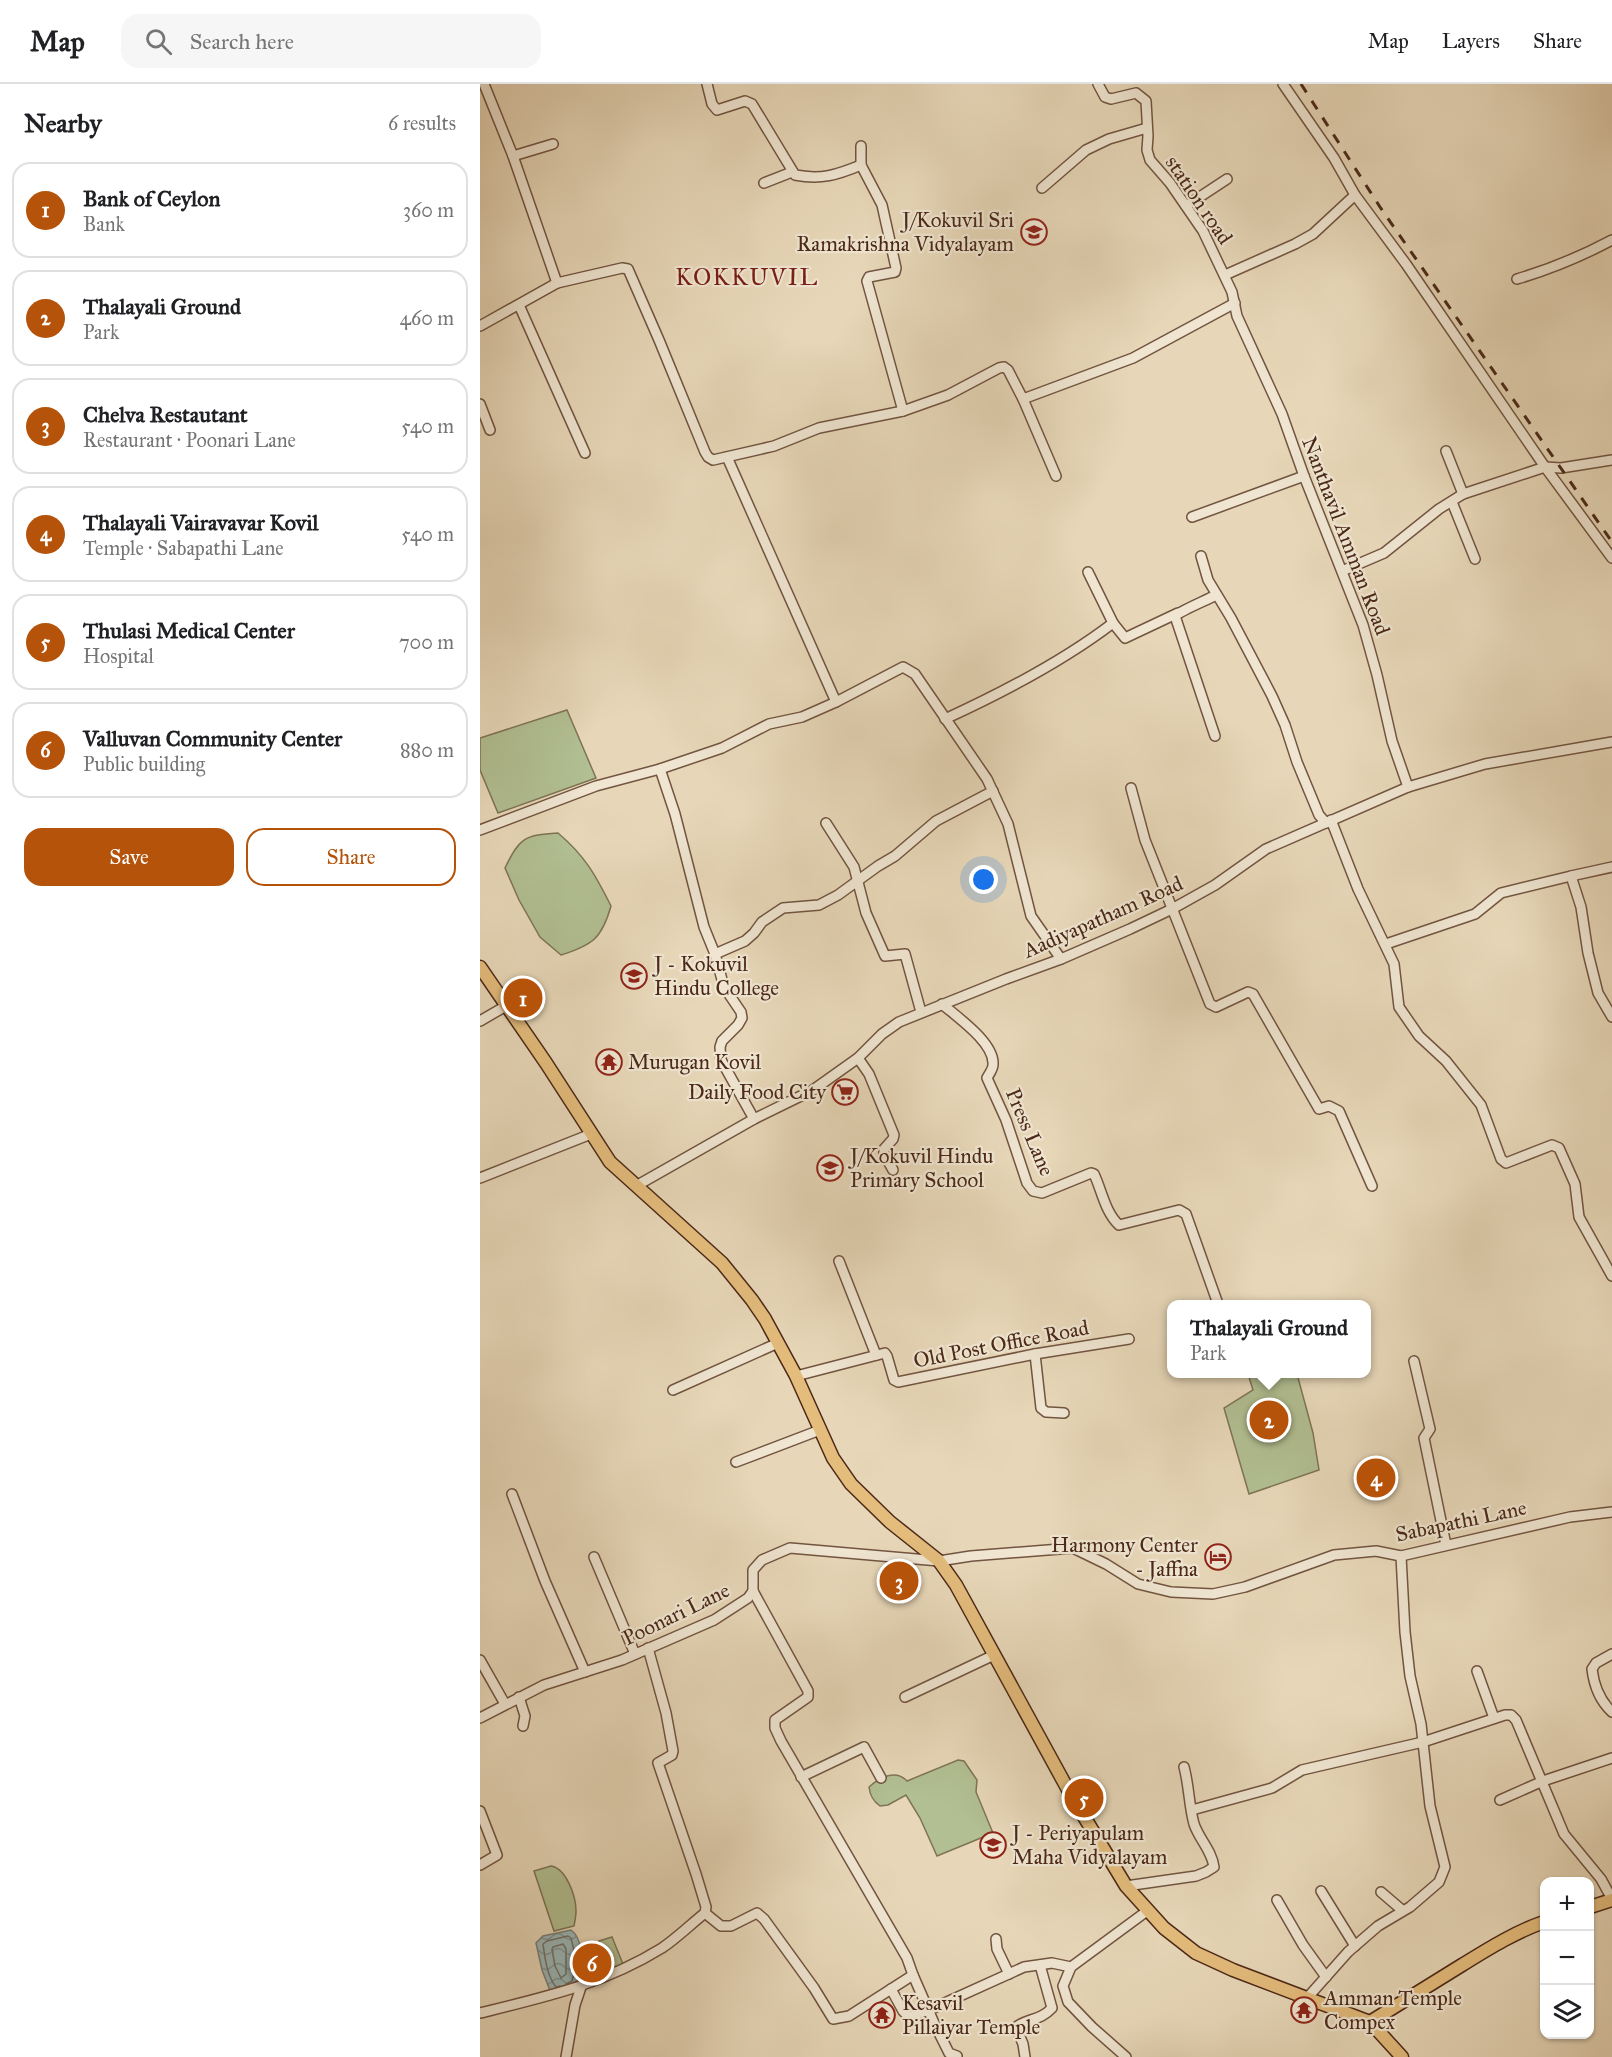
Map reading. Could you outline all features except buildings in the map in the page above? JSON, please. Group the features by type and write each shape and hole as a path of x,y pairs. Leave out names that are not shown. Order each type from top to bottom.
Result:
{"main road":[{"path":"480,967 610,1162 728,1270 752,1300 796,1376 833,1458 851,1484 890,1522 939,1561 956,1585 1071,1795 1126,1886 1147,1911 1175,1938 1196,1953 1255,1979 1370,2022 1401,2057"},
{"path":"1594,1906 1612,1899"},
{"path":"1370,2022 1502,1941 1540,1924"}],"street":[{"path":"484,84 513,156 557,283"},
{"path":"707,84 712,104 717,110 745,101 752,104 795,175 810,178 837,175 861,165"},
{"name":"station road","path":"1098,84 1105,97 1111,99 1136,93 1146,101 1147,150 1150,160 1170,183 1203,231 1225,275 1235,303"},
{"path":"1283,84 1334,158 1355,195 1406,264 1545,467 1612,558"},
{"path":"1042,188 1086,150 1109,139 1148,128"},
{"path":"513,156 553,144"},
{"path":"861,146 861,165 882,205 896,267 895,272 869,277 867,281 903,411"},
{"path":"764,183 792,172"},
{"path":"1186,206 1227,179"},
{"path":"1225,275 1313,234 1355,195"},
{"path":"1517,279 1585,255 1612,240"},
{"path":"480,326 557,283 628,269 705,452 713,460 774,446 819,428 903,411 948,395 999,368 1004,368 1008,370 1023,399 1056,476"},
{"path":"1023,399 1133,358 1235,303"},
{"name":"Nanthavil Amman Road","path":"1235,303 1237,316 1282,414 1363,626 1392,741 1408,787"},
{"path":"519,306 585,453"},
{"path":"480,404 490,430"},
{"path":"1446,451 1463,494"},
{"path":"727,457 836,702"},
{"path":"1342,571 1384,553 1439,509 1463,494 1545,467 1562,468 1612,460"},
{"path":"1192,517 1304,476"},
{"path":"1452,502 1475,558"},
{"path":"1201,556 1208,580 1231,618 1286,725 1297,762 1319,815 1328,821 1358,889 1386,944 1394,964 1399,1007 1419,1036 1446,1061 1481,1105 1501,1159 1506,1163 1552,1145 1559,1148 1575,1184 1579,1217 1612,1276"},
{"path":"1088,572 1113,623 1125,638 1193,608 1216,595"},
{"path":"1178,613 1175,616 1176,620 1215,736"},
{"path":"945,719 984,701 1066,655 1113,623"},
{"path":"480,830 596,786 660,769 722,748 769,724 802,717 836,702 903,667 915,674 987,779 1008,824 1031,916 1060,959"},
{"name":"Aadiyapatham Road","path":"636,1186 754,1119 813,1090 858,1058 882,1034 899,1022 1060,959 1172,909 1215,885 1266,849 1408,787 1485,764 1612,742"},
{"path":"660,769 675,814 704,927 715,954 724,987 741,1012 742,1017 738,1025 722,1041 721,1060 754,1119"},
{"path":"1131,788 1145,840 1210,1004 1216,1007 1248,992 1253,994 1318,1109 1329,1106 1339,1110 1372,1185"},
{"path":"715,954 745,941 762,922 783,908 819,906 838,895 895,856 936,821 993,791"},
{"path":"826,823 854,867 866,913 885,956 905,954 921,1012"},
{"path":"1386,944 1475,914 1501,893 1612,867"},
{"path":"1570,876 1581,907 1588,953 1598,993 1612,1017"},
{"name":"Press Lane","path":"942,1004 977,1033 991,1053 994,1066 987,1078 1006,1120 1027,1183 1033,1191 1041,1193 1091,1173 1098,1182 1111,1217 1119,1224 1179,1210 1186,1214 1216,1300"},
{"path":"480,1021 506,1006"},
{"path":"858,1058 869,1074 894,1135 884,1149 884,1154 893,1170"},
{"path":"480,1178 591,1134"},
{"path":"796,1376 876,1355 839,1261"},
{"name":"Old Post Office Road","path":"876,1355 885,1353 894,1380 898,1382 1035,1354 1129,1339"},
{"path":"673,1390 778,1343"},
{"path":"1035,1354 1041,1408 1046,1412 1064,1413"},
{"path":"1414,1361 1430,1429 1424,1438 1446,1545"},
{"path":"736,1462 820,1430"},
{"path":"512,1494 545,1581 585,1672"},
{"name":"Sabapathi Lane","path":"939,1561 971,1556 1073,1548 1106,1564 1137,1584 1171,1592 1214,1594 1245,1587 1334,1555 1376,1551 1401,1556 1570,1517 1612,1512"},
{"name":"Poonari Lane","path":"480,1718 544,1685 635,1654 714,1620 748,1598 753,1591 753,1570 762,1560 790,1548 939,1561"},
{"path":"1308,1997 1355,1946 1378,1926 1410,1907 1439,1882 1445,1867 1430,1806 1423,1742 1410,1676 1401,1556"},
{"path":"594,1557 635,1654"},
{"path":"753,1591 808,1691 808,1697 780,1715 776,1720 775,1728 801,1777 907,1958 949,2053 956,2057"},
{"path":"480,2013 581,1987 625,1969 664,1946 705,1913 706,1907 696,1874 658,1763 659,1760 672,1755 673,1751 664,1705 648,1648"},
{"path":"1612,1654 1596,1663 1592,1669 1594,1684 1605,1706 1612,1712"},
{"path":"905,1697 994,1655"},
{"path":"480,1660 505,1704"},
{"path":"1477,1671 1494,1718"},
{"path":"519,1697 525,1716 523,1726"},
{"path":"1192,1810 1272,1788 1302,1770 1423,1742 1505,1714 1511,1715 1516,1720 1564,1834 1601,1879 1612,1899"},
{"path":"801,1777 864,1747 881,1778"},
{"path":"1500,1800 1543,1781 1612,1758"},
{"path":"1126,1886 1196,1876 1214,1867 1211,1856 1196,1829 1184,1767"},
{"path":"480,1811 497,1855 480,1865"},
{"path":"1321,1891 1355,1946"},
{"path":"1381,1892 1402,1910"},
{"path":"1277,1900 1326,1977"},
{"path":"1126,2057 1068,2002 1063,1986 1071,1967 1147,1911"},
{"path":"705,1913 721,1926 731,1926 757,1913 764,1918 833,2019 849,2016 913,1975"},
{"path":"996,1939 997,1949 1009,1974"},
{"path":"891,1989 903,2012 909,2017 1024,1967 1052,1963 1071,1967"},
{"path":"1025,2057 1023,2044 1016,2027 1045,2016 1052,2008 1040,1965"},
{"path":"566,2057 575,2005 581,1987"}],"green space":[{"path":"567,710 596,778 498,813 480,770 480,738"},
{"path":"558,833 589,866 611,906 604,926 595,939 581,948 561,955 540,937 519,900 505,868 515,850 525,840 538,835"},
{"path":"1249,1378 1298,1378 1313,1433 1319,1470 1249,1494 1224,1408 1253,1390"},
{"path":"958,1760 964,1761 977,1780 976,1792 993,1833 937,1856 920,1818 906,1795 888,1805 880,1806 872,1798 869,1787 878,1780 893,1775 903,1777 907,1781"},
{"path":"551,1866 566,1877 576,1911 574,1926 554,1931 534,1871"},
{"path":"612,1937 625,1969 609,1976 599,1941"}],"water":[{"path":"571,1930 580,1948 581,1963 578,1984 551,1993 542,1970 536,1943 543,1936"}],"railway":[{"path":"1301,84 1380,207 1612,542"}],"place":[{"name":"J/Kokuvil Sri Ramakrishna Vidyalayam","path":"1034,232"},
{"name":"J - Kokuvil Hindu College","path":"634,976"},
{"name":"Bank of Ceylon","path":"523,998"},
{"name":"Murugan Kovil","path":"609,1062"},
{"name":"Daily Food City","path":"845,1092"},
{"name":"J/Kokuvil Hindu Primary School","path":"830,1168"},
{"name":"Thalayali Ground","path":"1269,1420"},
{"name":"Thalayali Vairavavar Kovil","path":"1376,1478"},
{"name":"Harmony Center - Jaffna","path":"1218,1557"},
{"name":"Chelva Restautant","path":"899,1581"},
{"name":"Thulasi Medical Center","path":"1084,1798"},
{"name":"J - Periyapulam Maha Vidyalayam","path":"993,1845"},
{"name":"Valluvan Community Center","path":"592,1963"},
{"name":"Amman Temple Compex","path":"1304,2010"},
{"name":"Kesavil Pillaiyar Temple","path":"882,2015"}],"district":[{"name":"KOKKUVIL","path":"747,277"}]}
